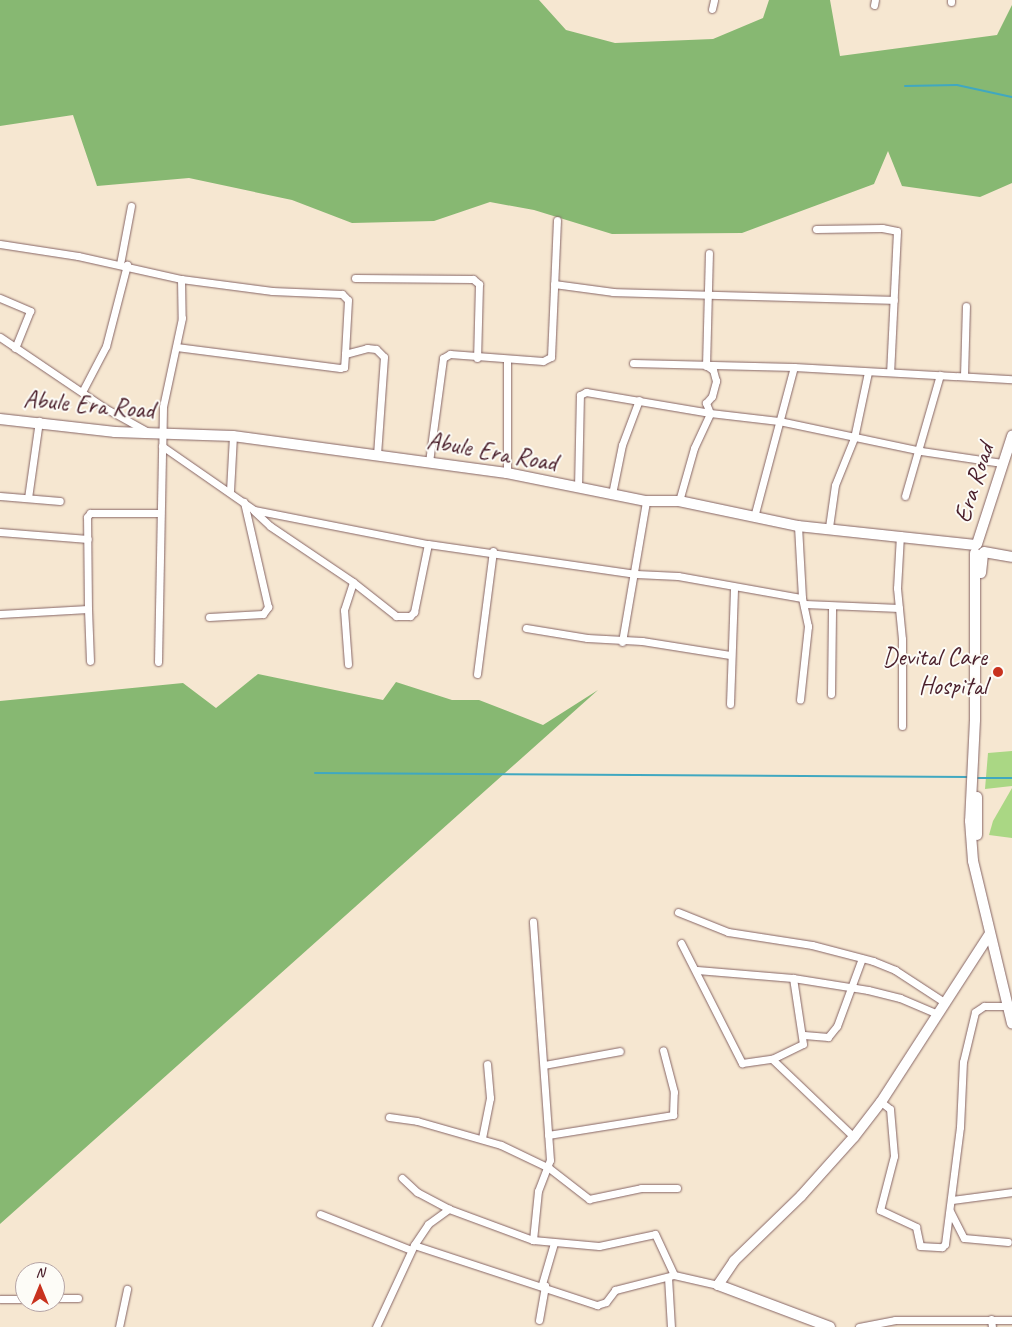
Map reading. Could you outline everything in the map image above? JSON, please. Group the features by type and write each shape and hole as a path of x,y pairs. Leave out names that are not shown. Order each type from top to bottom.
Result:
{"street":[{"path":"712,10 714,0"},
{"path":"82,392 106,346 124,265 131,206"},
{"path":"429,462 443,358 450,354 477,358 543,361 551,357 557,220"},
{"path":"816,229 882,228 897,231 890,372"},
{"path":"0,244 124,265 181,279 272,291 342,294 348,300 344,367 337,368 176,347"},
{"path":"706,366 709,252"},
{"path":"354,278 473,278 479,284 477,358"},
{"path":"158,662 162,433 164,407 184,304 181,279"},
{"path":"554,284 613,292 894,300"},
{"path":"0,298 30,311 15,348"},
{"path":"964,376 966,306"},
{"path":"0,337 82,392 151,433"},
{"path":"345,354 367,348 376,349 384,357 377,454"},
{"path":"507,359 507,473"},
{"path":"633,363 794,367 1012,379"},
{"path":"679,501 694,448 710,413 706,403 712,396 716,381 713,370 706,366"},
{"path":"754,517 794,367"},
{"path":"829,527 836,485 854,438 868,372"},
{"path":"906,496 921,451 940,375"},
{"path":"578,488 580,395 586,392 710,413 779,421 921,451 1002,463"},
{"path":"612,494 622,445 639,400"},
{"name":"Abule Era Road","path":"0,419 39,421 151,433 234,436 377,454 507,473 646,501 679,501 798,526 829,527 900,535 980,549 1012,557"},
{"path":"28,498 39,421"},
{"path":"230,491 234,436"},
{"name":"Era Road","path":"980,549 1002,463 1012,436"},
{"path":"162,446 230,491 254,510 270,526 353,582 396,616 410,616 417,603 428,544"},
{"path":"1010,1003 989,935 973,861 980,549 1012,456"},
{"path":"0,496 60,501"},
{"path":"622,642 636,574 646,501"},
{"path":"209,617 263,614 268,607 244,502"},
{"path":"254,510 428,544 493,551 636,574 678,576 832,606 899,608"},
{"path":"90,661 88,539 90,513 160,513"},
{"path":"798,526 803,601 808,626 800,700"},
{"path":"0,532 88,539"},
{"path":"900,535 899,608 902,726"},
{"path":"477,674 493,551"},
{"path":"348,664 344,610 353,582"},
{"path":"730,704 730,655 734,588"},
{"path":"831,694 832,606"},
{"path":"0,614 76,612 88,608"},
{"path":"526,628 622,642 642,641 730,655"},
{"path":"974,789 980,864 1010,1003 1012,1023"},
{"path":"678,912 728,932 812,945 862,958 895,970 944,1002"},
{"path":"533,922 544,1065 549,1168 538,1192 533,1240"},
{"path":"718,1285 734,1261 801,1196 854,1137 881,1102 936,1013 989,935"},
{"path":"681,943 697,970 738,1060 747,1064 772,1059 803,1044 804,1035 796,1016 793,978"},
{"path":"804,1035 828,1037 838,1026 862,958"},
{"path":"697,970 793,978 900,998 936,1013"},
{"path":"881,1102 890,1109 894,1156 880,1210 916,1227 920,1246 938,1248 945,1244 952,1200 960,1127 963,1062 975,1012 984,1006 1010,1003"},
{"path":"548,1135 673,1115 674,1092 663,1050"},
{"path":"544,1065 620,1051"},
{"path":"772,1059 854,1137"},
{"path":"482,1138 490,1098 487,1064"},
{"path":"389,1117 417,1121 482,1138 549,1168 585,1197 594,1200 640,1188 677,1188"},
{"path":"402,1178 417,1192 449,1209 533,1240 554,1243 581,1242 599,1246 655,1234 671,1276 671,1327"},
{"path":"952,1200 1012,1192"},
{"path":"376,1327 412,1248 428,1224 449,1209"},
{"path":"950,1211 964,1238 1008,1242"},
{"path":"320,1214 412,1248 544,1285 602,1305 615,1290 671,1276 718,1285 830,1327"},
{"path":"538,1320 554,1243"},
{"path":"119,1327 127,1289"},
{"path":"0,1299 15,1298"},
{"path":"65,1298 78,1298"},
{"path":"859,1327 895,1320 991,1323 1012,1320"}],"green space":[{"path":"0,0 539,0 566,30 615,43 713,39 763,18 769,0 830,0 840,56 997,35 1012,5 1012,183 980,197 902,186 888,151 874,184 742,233 612,234 534,210 490,202 434,221 352,223 292,200 189,178 97,186 73,115 0,126"},
{"path":"258,674 383,700 396,682 452,700 479,700 543,725 598,690 0,1224 0,701 183,683 216,708"},
{"path":"1012,751 1012,786 985,789 988,753"},
{"path":"1012,788 1012,838 989,835 993,821"}],"waterway":[{"path":"905,86 957,85 1012,97"},
{"path":"315,773 970,777"},
{"path":"977,778 1012,778"}],"place":[{"name":"Devital Care Hospital","path":"998,672"}]}
